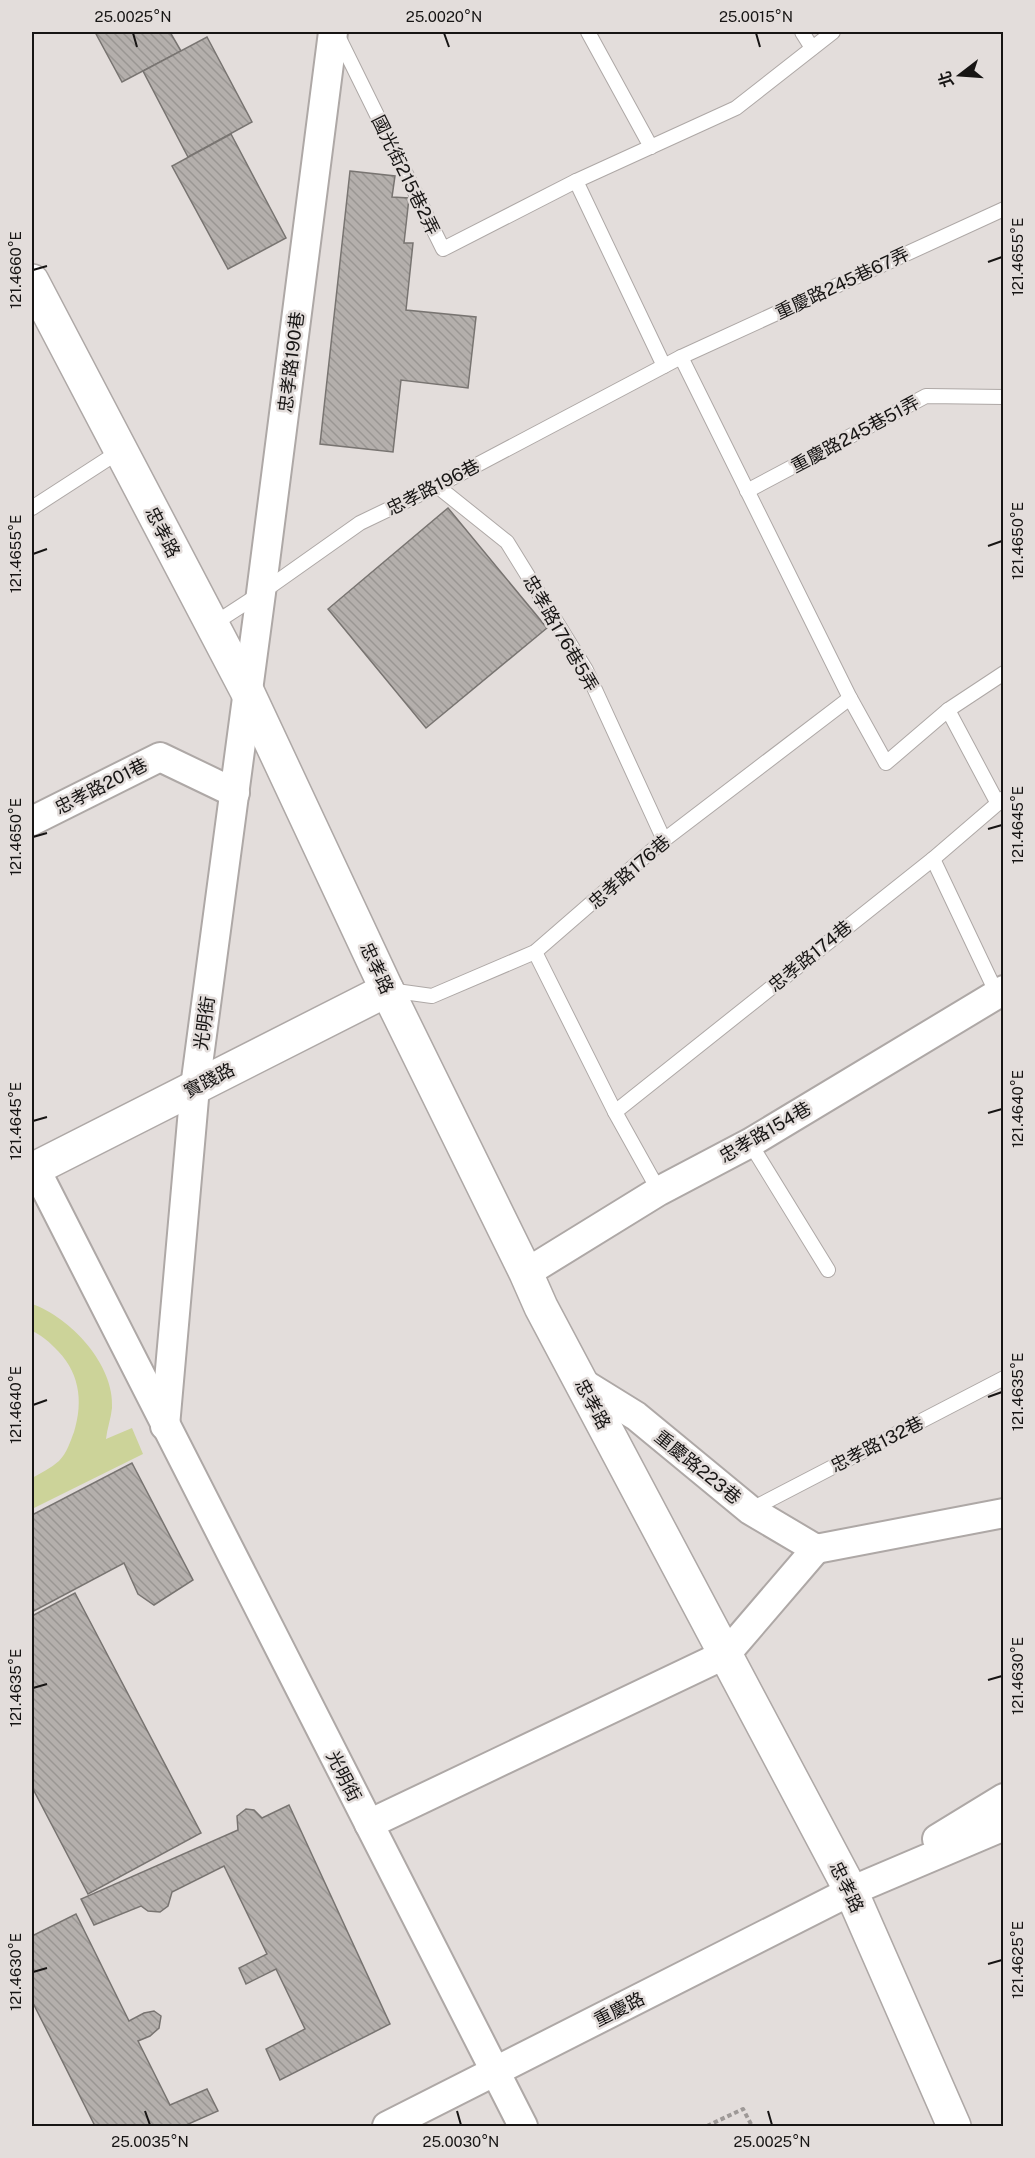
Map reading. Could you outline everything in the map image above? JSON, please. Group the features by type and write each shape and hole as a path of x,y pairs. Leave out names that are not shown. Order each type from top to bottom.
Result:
{"street":[{"name":"忠孝路190巷","path":"248,693 334,32"},
{"name":"忠孝路","path":"32,281 248,693 387,990 541,1307 851,1891 954,2127"},
{"name":"光明街","path":"165,1426 195,1087 248,693"},
{"name":"忠孝路201巷","path":"32,821 160,757 235,793"},
{"name":"實踐路","path":"33,1169 387,990"},
{"name":"忠孝路154巷","path":"526,1273 659,1191 750,1143 1000,992"},
{"name":"光明街","path":"33,1169 523,2127"},
{"name":"重慶路223巷","path":"581,1382 636,1416 750,1510 816,1549"},
{"path":"369,1824 726,1654 816,1549 1004,1513"},
{"name":"重慶路","path":"851,1891 1004,1798"},
{"name":"重慶路","path":"387,2127 851,1891 1004,1826"}],"lane":[{"name":"國光街215巷2弄","path":"334,32 443,249 576,181"},
{"path":"588,32 651,147"},
{"path":"802,32 812,48"},
{"path":"664,366 576,181 736,108 833,32"},
{"name":"重慶路245巷67弄","path":"681,357 1004,209"},
{"path":"681,357 850,698 886,763 948,710 1004,673"},
{"name":"忠孝路196巷","path":"212,625 360,523 436,486 681,357"},
{"name":"重慶路245巷51弄","path":"747,491 926,396 1004,397"},
{"path":"32,508 121,450"},
{"name":"忠孝路176巷5弄","path":"436,486 507,542 586,670 664,840"},
{"name":"忠孝路176巷","path":"387,990 432,996 535,952 664,840 850,698"},
{"path":"948,710 1000,800"},
{"name":"忠孝路174巷","path":"615,1112 933,859 1000,800"},
{"path":"933,859 1000,992"},
{"path":"535,952 615,1112 659,1191"},
{"path":"750,1143 828,1270"},
{"name":"忠孝路132巷","path":"750,1510 1004,1378"}],"path":[{"path":"707,2127 743,2109 752,2127"}],"green space":[{"path":"32,1304 46,1310 75,1331 98,1360 111,1392 112,1408 106,1439 132,1428 143,1454 32,1509 32,1478 62,1458 74,1432 79,1397 69,1365 46,1340 32,1331"}],"building":[{"path":"95,32 170,32 181,51 122,82"},
{"path":"207,37 252,122 188,157 143,71"},
{"path":"231,134 286,238 228,269 172,166"},
{"path":"350,171 395,176 392,197 409,198 404,243 413,243 406,310 476,317 468,388 401,380 393,452 320,444"},
{"path":"448,508 547,628 426,728 328,609"},
{"path":"132,1463 193,1580 154,1605 138,1594 124,1563 32,1612 32,1515"},
{"path":"75,1593 201,1833 88,1894 32,1787 32,1616"},
{"path":"289,1805 390,2024 280,2080 266,2049 305,2029 276,1969 246,1984 239,1968 267,1954 224,1866 172,1892 168,1906 160,1912 148,1911 141,1906 94,1925 81,1899 238,1830 237,1816 246,1809 254,1810 262,1818"},
{"path":"76,1914 129,2021 144,2013 154,2011 161,2016 159,2028 150,2036 138,2041 170,2105 207,2089 218,2111 184,2126 95,2126 32,2001 32,1936"}]}
